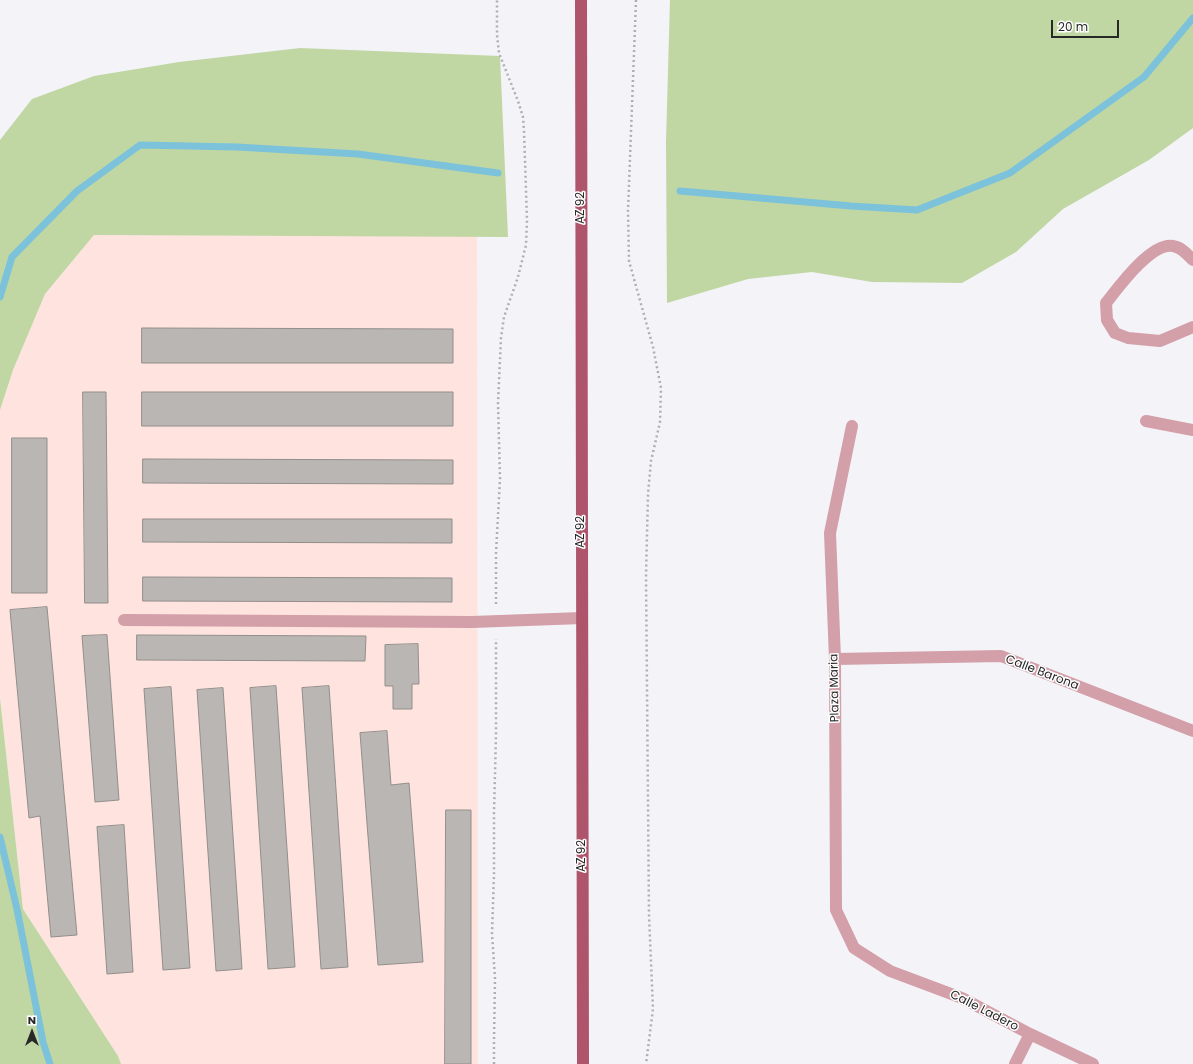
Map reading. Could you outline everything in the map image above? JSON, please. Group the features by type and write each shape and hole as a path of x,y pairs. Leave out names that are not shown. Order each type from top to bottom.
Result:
{"main road":[{"name":"AZ 92","path":"580,0 583,1064"}],"street":[{"path":"1193,260 1184,250 1172,245 1156,249 1128,275 1106,303 1107,320 1115,333 1128,338 1160,341 1193,327"},
{"path":"1146,421 1193,430"},
{"name":"Plaza Maria","path":"852,426 830,533 835,659 836,910 854,948"},
{"path":"124,620 464,622 582,618"},
{"name":"Calle Barona","path":"835,659 1001,656 1193,731"},
{"name":"Calle Ladero","path":"854,948 890,971 962,998 1030,1034 1093,1064"},
{"path":"1015,1064 1030,1034"}],"path":[{"path":"494,1064 495,978 492,934 496,734 496,553 500,479 498,403 501,338 504,317 518,277 526,245 527,220 523,117 499,53 497,35 497,0"},
{"path":"636,0 628,211 629,261 653,347 661,388 660,422 651,461 648,494 646,576 649,907 654,1009 646,1064"}],"shaded area":[{"path":"94,235 477,236 478,1064 121,1064 118,1056 23,909 0,698 0,410 13,370 45,294"}],"green space":[{"path":"670,0 1193,0 1193,128 1149,160 1063,209 1016,252 962,283 872,282 812,272 748,279 667,303 666,142"},
{"path":"300,48 500,56 508,237 94,235 45,294 13,370 0,410 0,140 32,99 94,76 179,62"},
{"path":"0,698 23,909 118,1056 121,1064 0,1064"}],"building":[{"path":"142,328 453,329 453,363 142,363"},
{"path":"83,392 106,392 108,603 85,603"},
{"path":"142,392 453,392 453,426 142,426"},
{"path":"12,438 47,438 47,593 12,593"},
{"path":"143,459 453,460 453,484 143,483"},
{"path":"143,519 452,519 452,543 143,542"},
{"path":"143,577 452,578 452,602 143,601"},
{"path":"47,607 77,935 51,937 40,816 29,818 10,610"},
{"path":"107,635 119,800 95,802 82,636"},
{"path":"137,635 366,636 365,661 137,660"},
{"path":"418,644 419,684 412,684 412,709 393,709 393,686 385,686 385,645"},
{"path":"276,686 295,967 268,969 250,688"},
{"path":"329,686 348,967 321,969 302,688"},
{"path":"171,687 190,968 163,970 144,689"},
{"path":"223,688 242,969 216,971 197,690"},
{"path":"387,731 391,785 409,783 423,962 378,965 360,733"},
{"path":"446,810 471,810 471,1064 445,1064"},
{"path":"124,825 133,972 107,974 97,827"}],"waterway":[{"path":"680,191 851,206 917,210 1010,173 1144,77 1193,18"},
{"path":"0,297 12,257 77,191 140,145 237,147 358,154 498,173"},
{"path":"0,837 17,909 43,1042 50,1064"}]}
